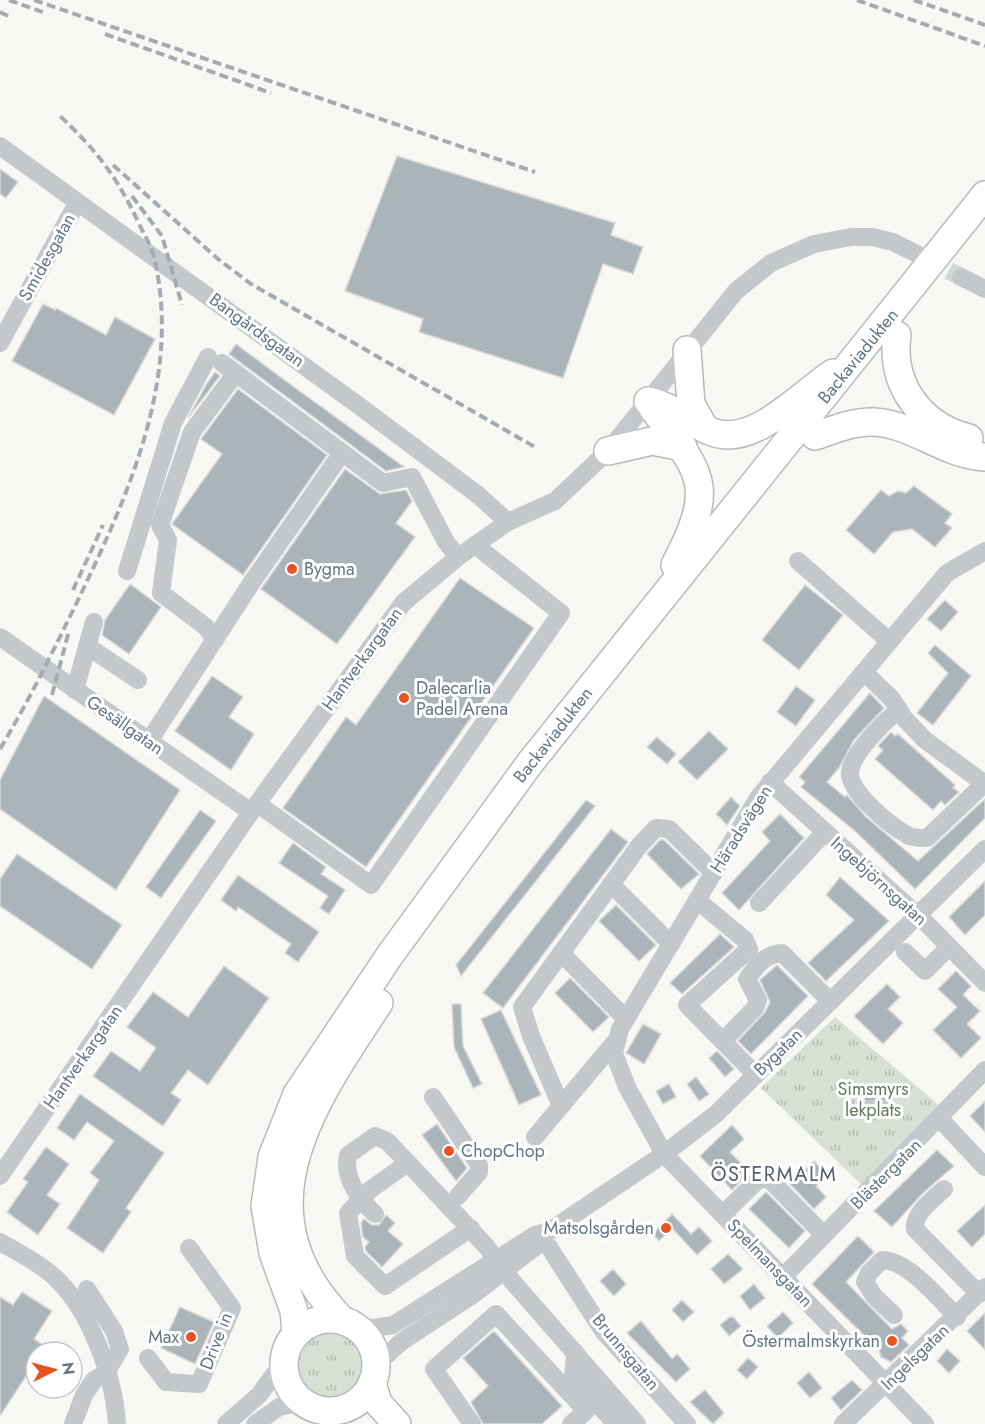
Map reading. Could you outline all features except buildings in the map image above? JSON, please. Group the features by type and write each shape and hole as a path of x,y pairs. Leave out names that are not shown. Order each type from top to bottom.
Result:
{"highway":[{"name":"Backaviadukten","path":"296,1333 294,1311 273,1253 266,1206 272,1157 282,1126 297,1094 333,1037 462,854 530,763 985,195"},
{"name":"Backaviadukten","path":"351,1326 322,1300 301,1265 290,1220 292,1174 309,1118 321,1092 405,964 542,775 985,224"},
{"path":"897,335 894,353 897,370 901,383 917,408 951,432 985,440"},
{"path":"687,350 691,404 705,429"},
{"path":"648,401 664,406 705,429 730,436 759,429 805,392 858,356"},
{"path":"648,401 682,447 697,473 700,488 698,514 652,610"},
{"path":"815,436 861,423 883,423 905,429 940,446 985,457"},
{"path":"608,451 652,441 682,447"},
{"path":"355,1424 302,1402 288,1384 284,1361 288,1346 296,1333 314,1322 328,1319 351,1326 373,1350 378,1403 397,1424"},
{"path":"328,1411 351,1406 363,1396 374,1374"}],"street":[{"name":"Bangårdsgatan","path":"0,146 77,203 153,254 358,405 478,495 508,522"},
{"name":"Smidesgatan","path":"0,343 77,203"},
{"name":"Hantverkargatan","path":"0,1176 254,808 403,603 458,557 508,522 555,501 608,451 736,291 753,275 771,263 814,244 851,237 873,237 893,242 925,258"},
{"path":"961,277 984,289"},
{"path":"222,364 383,483 412,477 446,542 458,557"},
{"path":"127,571 173,423 222,364"},
{"path":"215,640 206,627 161,593 168,540 160,525 192,432 222,364"},
{"path":"149,741 252,582 342,453"},
{"name":"Gesällgatan","path":"0,637 149,741 371,885 561,613 475,545"},
{"name":"Häradsvägen","path":"535,1137 614,1043 697,900 770,782 947,573 985,550"},
{"path":"798,561 889,641"},
{"path":"75,690 94,622"},
{"path":"87,646 138,680"},
{"path":"864,672 891,698 925,740 985,784 927,838 910,837 886,821 854,787 850,772 857,755 899,709"},
{"name":"Ingebjörnsgatan","path":"770,782 917,915 985,983"},
{"path":"561,1106 531,1036 522,1007 639,846 656,828 669,829 714,873"},
{"path":"759,903 825,832"},
{"name":"Bygatan","path":"374,1374 401,1342 536,1235 550,1239 716,1114 985,849"},
{"path":"612,885 671,944"},
{"path":"697,900 745,940 748,949 687,1005 756,1075"},
{"path":"904,951 925,971 949,946"},
{"path":"561,953 626,1019"},
{"path":"723,1041 755,1008 758,1000 747,979 764,960 773,954 782,953 830,1002"},
{"path":"614,1043 614,1053 627,1087 664,1154"},
{"name":"Blästergatan","path":"784,1276 940,1119 985,1070"},
{"path":"433,1097 479,1165 479,1172 458,1196"},
{"path":"940,1119 985,1167"},
{"path":"375,1214 360,1200 349,1176 347,1163 348,1155 375,1136 381,1137 408,1162 471,1228 637,1424"},
{"name":"Spelmansgatan","path":"664,1154 925,1424"},
{"path":"408,1162 371,1189 348,1213 355,1256 385,1286 471,1228"},
{"path":"723,1215 758,1180 768,1178 824,1235"},
{"path":"944,1189 922,1210 914,1223 915,1228 982,1291"},
{"name":"Brunnsgatan","path":"550,1239 603,1331 687,1424"},
{"path":"0,1242 51,1274 75,1298 88,1323 100,1376 131,1424"},
{"name":"Drive in","path":"148,1358 166,1382 199,1384 232,1308 189,1248"},
{"path":"894,1315 874,1296 865,1282 869,1273 882,1260 888,1260 914,1275 957,1317"},
{"name":"Bygatan","path":"351,1326 379,1330 393,1325 500,1265"},
{"path":"73,1424 84,1395 120,1349 114,1330 87,1289"},
{"name":"Ingelsgatan","path":"843,1424 982,1291"},
{"path":"472,1424 434,1369 496,1314 586,1411 571,1424"},
{"path":"575,1352 573,1377 616,1424"},
{"path":"226,1424 259,1395 284,1361"},
{"path":"84,1381 100,1376"},
{"path":"116,1401 117,1424"},
{"path":"255,1424 279,1407 302,1402"}],"green space":[{"name":"Simsmyrs lekplats","path":"835,1017 941,1107 863,1186 761,1088"},
{"path":"335,1332 353,1341 360,1352 362,1365 360,1378 353,1389 342,1396 323,1398 305,1389 298,1378 296,1359 305,1341 316,1334"}],"shaded area":[{"path":"879,1084 889,1088 893,1098 889,1108 879,1112 869,1108 865,1098 869,1088"}],"tunnel":[{"path":"925,258 961,277"}],"railway":[{"path":"9,0 45,13"},
{"path":"34,0 535,172"},
{"path":"857,0 985,46"},
{"path":"914,0 985,25"},
{"path":"0,12 8,16"},
{"path":"105,34 271,93"},
{"path":"0,749 52,654 117,515 146,431 156,388 161,345 161,301 150,246 124,195 106,167 59,115"},
{"path":"113,165 218,259 251,284 535,447"},
{"path":"132,196 162,236 182,305"},
{"path":"73,590 103,525"},
{"path":"52,695 69,631"}],"place":[{"name":"Bygma","path":"292,569"},
{"name":"Dalecarlia Padel Arena","path":"404,698"},
{"name":"ChopChop","path":"449,1151"},
{"name":"Matsolsgården","path":"666,1228"},
{"name":"Max","path":"191,1337"},
{"name":"Östermalmskyrkan","path":"892,1341"}],"district":[{"name":"ÖSTERMALM","path":"774,1174"}]}
